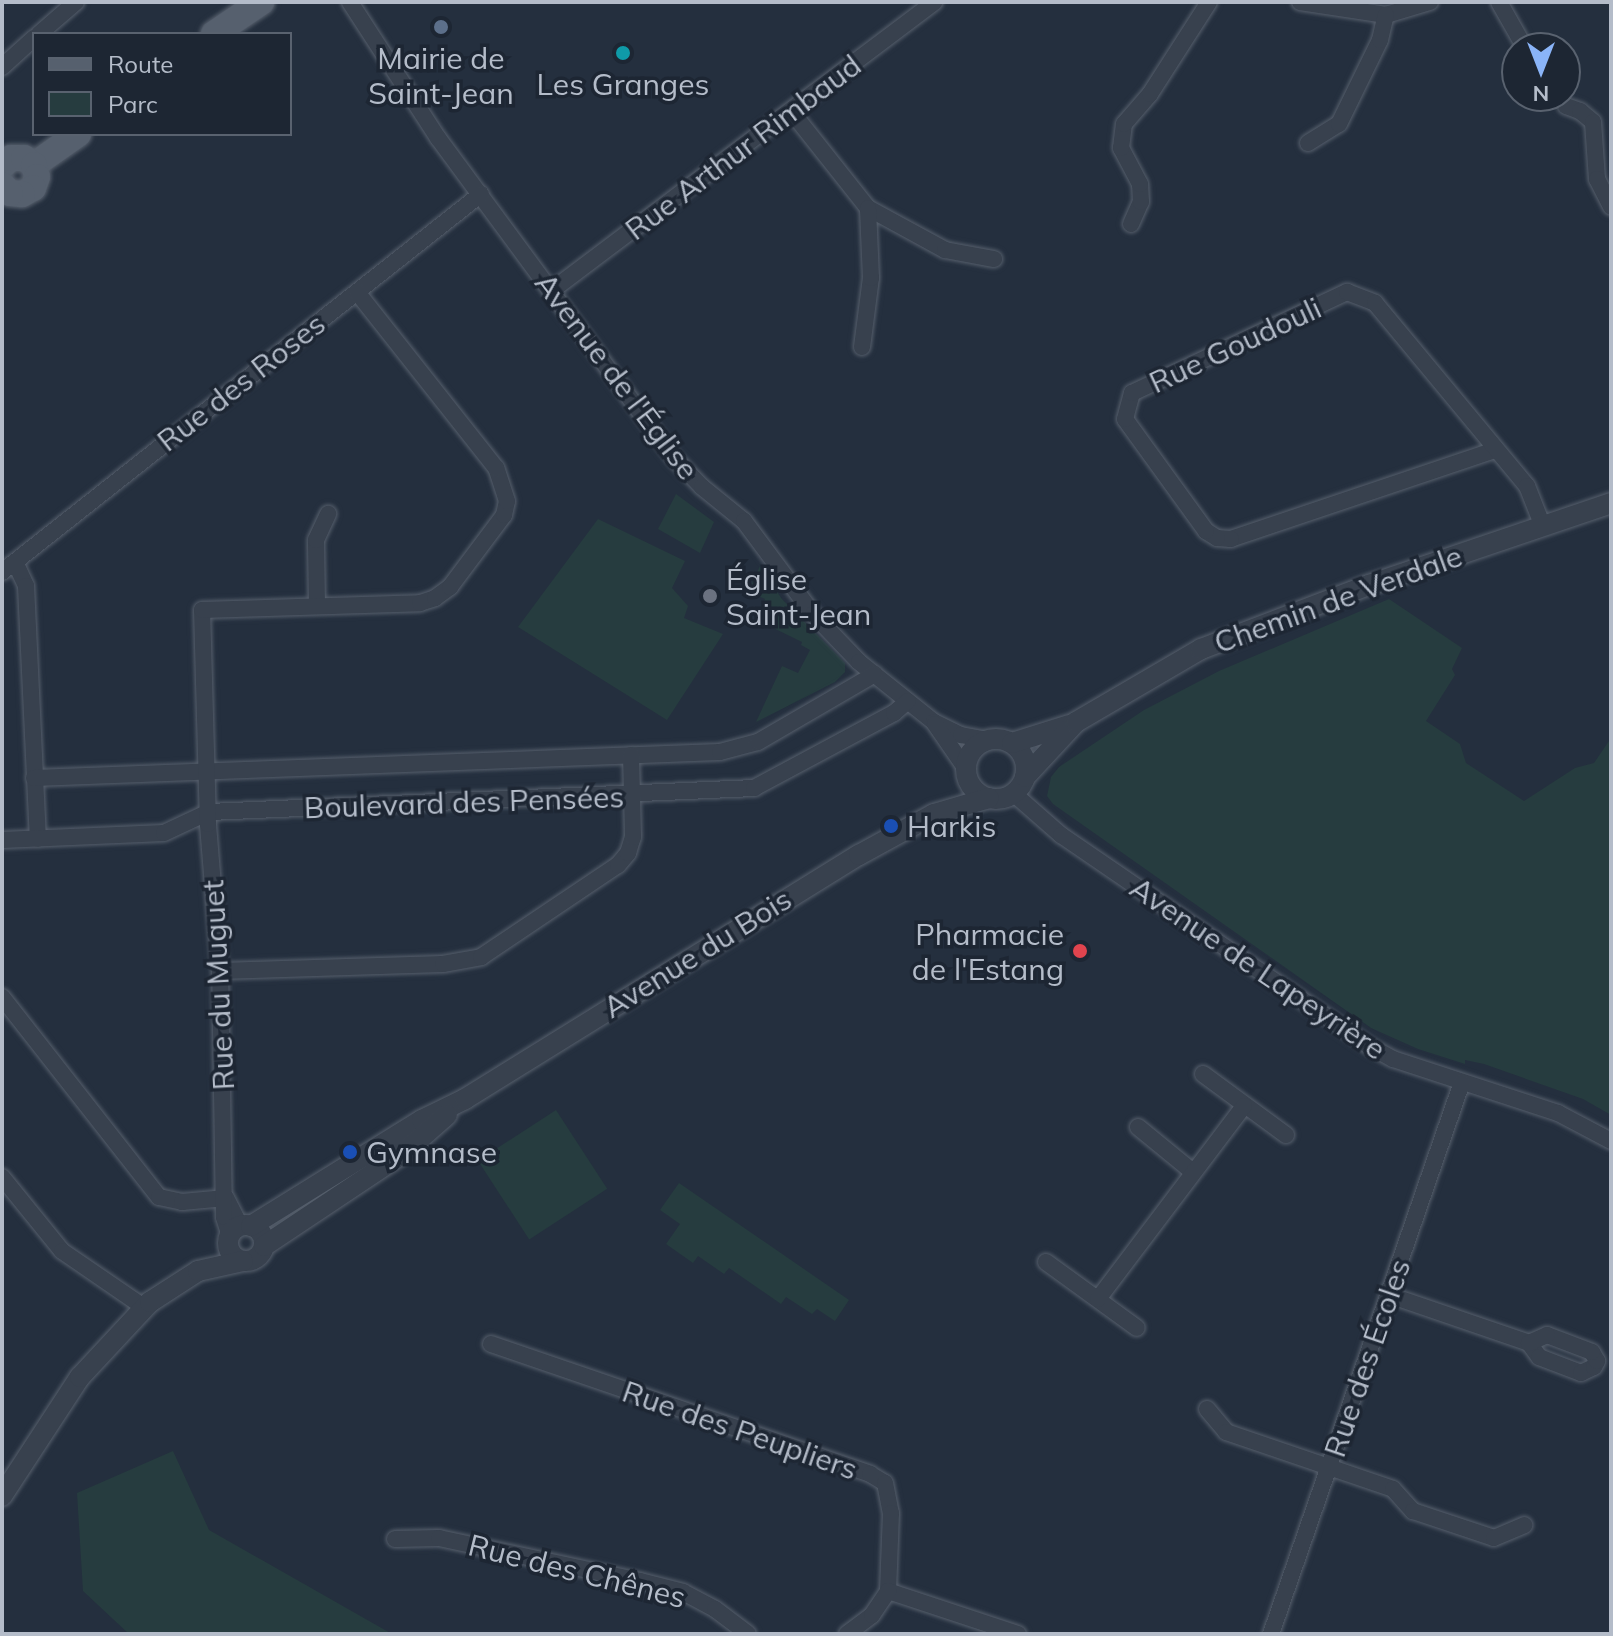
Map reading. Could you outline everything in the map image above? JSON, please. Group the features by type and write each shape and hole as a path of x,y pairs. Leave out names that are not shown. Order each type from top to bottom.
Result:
{"main road":[{"path":"205,32 226,18 261,2"},
{"path":"3,175 24,158 34,165 75,136"}],"street":[{"path":"41,32 76,2"},
{"name":"Avenue de l'Église","path":"350,2 438,138 674,458 702,487 744,521 813,614 875,674 934,722 961,735 987,740"},
{"name":"Avenue de l'Église","path":"361,2 370,30"},
{"name":"Rue Arthur Rimbaud","path":"551,291 934,2"},
{"path":"1131,224 1141,202 1140,184 1121,148 1124,124 1150,94 1209,2"},
{"path":"1300,2 1386,15 1430,2"},
{"path":"1499,2 1516,32"},
{"path":"1308,143 1339,124 1380,40 1386,15"},
{"path":"2,67 32,40"},
{"path":"791,111 868,208 945,250 994,259"},
{"path":"1581,112 1593,122 1597,179 1611,207"},
{"name":"Rue des Roses","path":"8,567 481,194"},
{"path":"862,347 871,278 868,208"},
{"path":"328,514 316,540 317,606 420,603 435,598 450,587 504,515 507,501 496,468 357,292"},
{"name":"Rue Goudouli","path":"1495,450 1231,539 1217,538 1206,531 1125,419 1132,393 1347,292 1375,303 1527,486 1542,524"},
{"name":"Chemin de Verdale","path":"1012,743 1076,722 1201,649 1542,524 1611,503"},
{"path":"8,567 26,586 38,839"},
{"name":"Rue du Muguet","path":"237,1232 226,1198 220,971 209,812 202,610 317,606"},
{"name":"Boulevard des Pensées","path":"34,778 740,748 758,742 875,674"},
{"name":"Boulevard des Pensées","path":"2,840 164,833 209,812 632,796 754,788 881,721 908,701"},
{"name":"Avenue de l'Église","path":"934,722 966,771"},
{"name":"Chemin de Verdale","path":"1019,785 1076,722"},
{"path":"987,740 1012,743 1023,754 1019,785 989,798 974,789 966,771 976,746 987,740"},
{"path":"220,971 443,964 481,957 618,865 628,853 633,837 631,755"},
{"name":"Avenue du Bois","path":"934,814 960,785 966,771"},
{"name":"Avenue de Lapeyrière","path":"1019,785 1061,835 1371,1047 1393,1059 1558,1113 1611,1141"},
{"name":"Avenue du Bois","path":"198,1271 237,1232 422,1120 465,1099 803,888 934,814 989,798"},
{"path":"2,997 159,1197 182,1202 226,1198"},
{"path":"1203,1074 1286,1135"},
{"name":"Rue des Écoles","path":"1271,1634 1462,1082"},
{"name":"Avenue du Bois","path":"264,1246 405,1152 465,1099"},
{"path":"1098,1299 1244,1106"},
{"path":"1138,1127 1193,1172"},
{"path":"2,1177 62,1251 148,1305"},
{"path":"2,1496 80,1377 148,1305 198,1271 257,1258 264,1246 261,1234 237,1232 233,1256 243,1261"},
{"path":"1046,1262 1137,1328"},
{"path":"1389,1295 1529,1343"},
{"name":"Rue des Peupliers","path":"491,1344 870,1474 885,1483 891,1513 888,1591"},
{"path":"1207,1409 1226,1432 1393,1489 1413,1511 1494,1538 1524,1525"},
{"name":"Rue des Chênes","path":"395,1539 439,1538 683,1592 715,1609 748,1634"},
{"path":"847,1634 872,1615 888,1591 1018,1634"}],"green space":[{"path":"676,494 714,522 700,553 658,529"},
{"path":"598,519 685,561 672,588 688,606 684,618 723,634 667,720 518,627"},
{"path":"760,566 782,599 845,663 845,672 835,682 756,722 782,666 798,673 810,650 801,645 802,642 755,619 765,599 748,592"},
{"path":"1389,599 1462,648 1452,669 1455,675 1426,721 1460,744 1466,763 1524,801 1575,768 1594,763 1611,738 1611,1115 1583,1099 1484,1064 1465,1060 1465,1064 1418,1049 1371,1028 1053,804 1047,796 1051,777 1059,767 1144,710 1219,671"},
{"path":"556,1110 607,1189 529,1239 478,1161"},
{"path":"679,1183 849,1300 835,1321 817,1309 812,1314 786,1297 781,1304 729,1268 724,1274 698,1256 693,1263 666,1244 680,1224 660,1210"},
{"path":"173,1451 209,1530 392,1634 129,1634 83,1591 77,1493"}],"place":[{"name":"Mairie de Saint-Jean","path":"441,27"},
{"name":"Les Granges","path":"623,53"},
{"name":"Église Saint-Jean","path":"710,596"},
{"name":"Harkis","path":"891,826"},
{"name":"Pharmacie de l'Estang","path":"1080,951"},
{"name":"Gymnase","path":"350,1152"}]}
